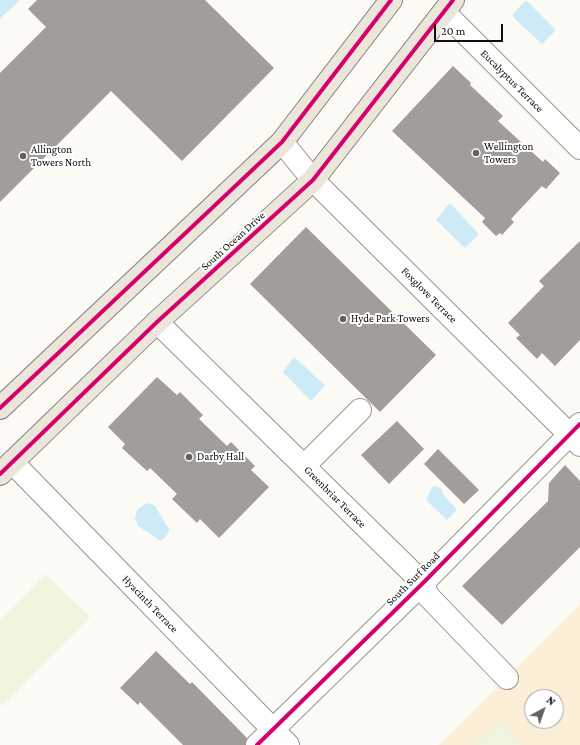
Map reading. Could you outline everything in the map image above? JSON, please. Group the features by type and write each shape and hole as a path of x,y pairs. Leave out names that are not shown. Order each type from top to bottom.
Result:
{"main road":[{"path":"0,408 282,142 391,0"},
{"name":"South Ocean Drive","path":"6,468 157,322 313,180 449,6"}],"street":[{"name":"Eucalyptus Terrace","path":"449,6 580,148"},
{"name":"Foxglove Terrace","path":"282,142 313,180 576,435"},
{"name":"Greenbriar Terrace","path":"157,322 423,583 428,596 507,678"},
{"path":"304,466 360,410"},
{"name":"South Surf Road","path":"257,745 576,435"},
{"name":"Hyacinth Terrace","path":"6,468 288,745"}],"sand":[{"path":"580,604 580,745 439,745"}],"green space":[{"path":"46,574 90,617 2,706 0,704 0,621"},
{"path":"499,720 524,745 474,745"}],"water":[{"path":"0,0 20,0 0,19"},
{"path":"525,1 527,1 555,29 555,31 542,44 513,17 513,14"},
{"path":"451,204 477,232 478,235 465,248 436,220 448,205"},
{"path":"294,357 325,385 312,400 310,400 283,372"},
{"path":"434,486 442,489 443,494 457,510 447,520 426,500 432,487"},
{"path":"149,503 155,506 169,529 168,534 161,541 138,526 135,518 137,510 143,505"}],"building":[{"path":"37,0 205,0 274,68 182,161 111,91 0,202 0,73 46,27 28,9"},
{"name":"Wellington Towers","path":"453,66 471,83 470,85 503,116 498,121 543,162 545,159 560,173 546,189 542,186 511,219 514,222 502,235 500,233 496,236 482,222 485,218 392,131"},
{"name":"Hyde Park Towers","path":"306,227 436,355 380,412 250,284"},
{"path":"580,241 580,340 555,366 542,353 537,359 516,338 520,335 508,323 544,286 539,281"},
{"name":"Darby Hall","path":"157,377 177,395 180,392 203,415 199,419 227,446 231,442 255,466 251,470 269,487 219,538 200,519 197,523 172,499 177,494 150,468 147,471 122,448 125,444 108,427"},
{"path":"397,421 424,449 389,484 361,455"},
{"path":"438,449 479,490 464,504 424,464"},
{"path":"565,465 580,481 580,547 502,625 462,586 548,501 549,483"},
{"path":"156,651 190,684 192,682 247,738 245,745 183,745 140,702 138,705 120,688"}],"cycle path":[{"path":"0,408 282,142 391,0"},
{"path":"0,474 157,322 313,180 453,0"},
{"path":"257,745 423,583 580,424"}],"place":[{"name":"Wellington Towers","path":"476,153"},
{"name":"Allington Towers North","path":"23,156"},
{"name":"Hyde Park Towers","path":"343,319"},
{"name":"Darby Hall","path":"189,457"}]}
